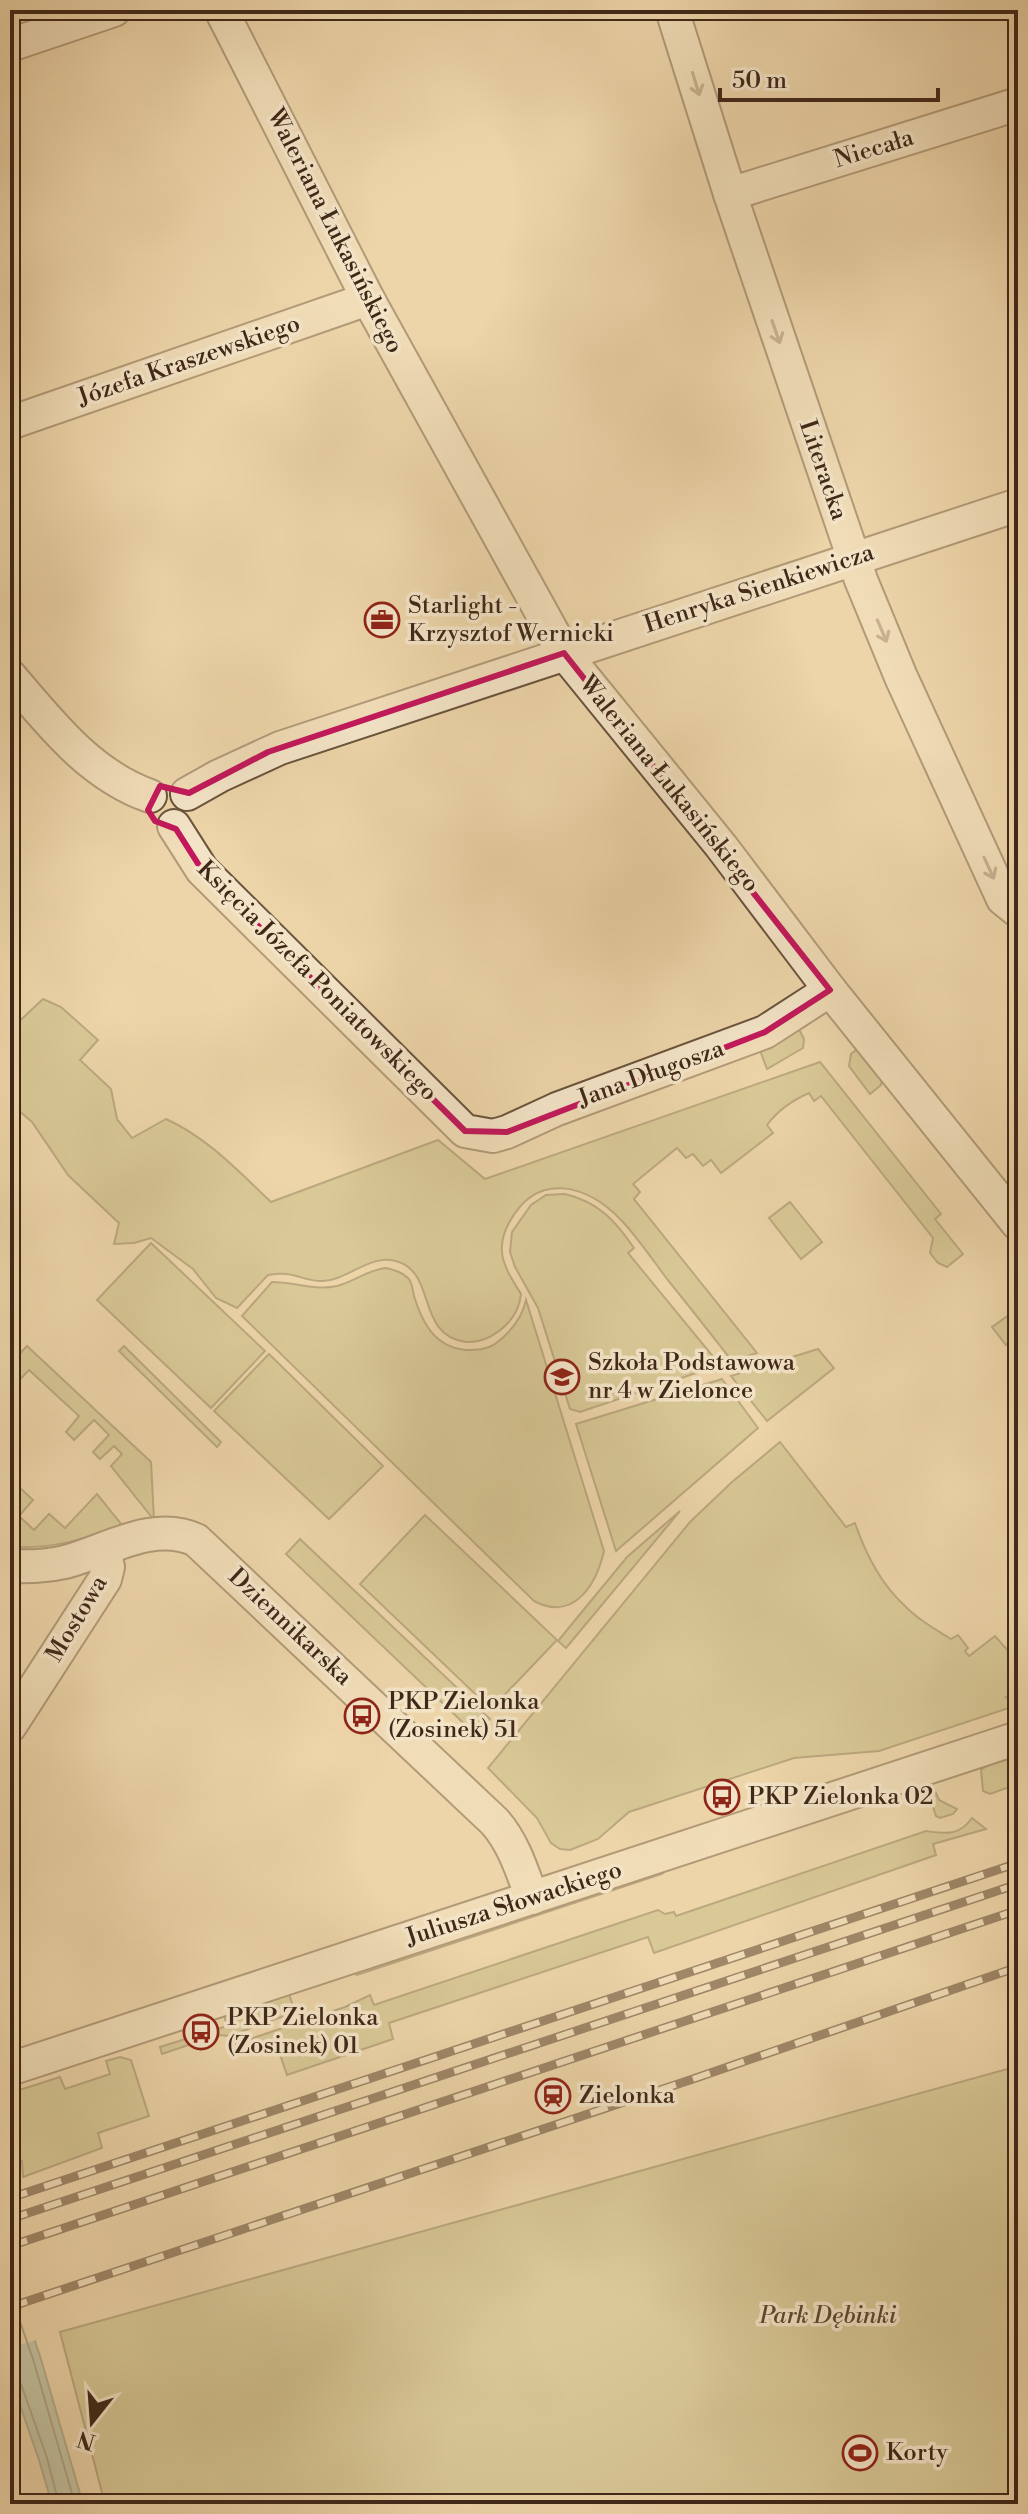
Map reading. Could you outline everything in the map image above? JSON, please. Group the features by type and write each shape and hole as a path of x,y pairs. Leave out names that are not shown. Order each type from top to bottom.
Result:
{"street":[{"path":"10,45 114,10"},
{"name":"Waleriana Łukasińskiego","path":"221,10 368,299 564,653 721,846 830,990 1018,1224"},
{"name":"Literacka","path":"672,10 730,194 853,559 901,677 1003,899 1018,911"},
{"name":"Niecała","path":"730,194 1018,104"},
{"name":"Józefa Kraszewskiego","path":"10,423 368,299"},
{"name":"Henryka Sienkiewicza","path":"187,794 268,752 1018,505"},
{"path":"10,676 88,760 111,779 150,796"},
{"path":"167,784 175,785 187,794 189,813 174,826 160,825 150,816 150,796 154,790 167,784"},
{"name":"Księcia Józefa Poniatowskiego","path":"174,826 202,870 465,1131"},
{"name":"Jana Długosza","path":"465,1131 493,1136 507,1132 557,1109 765,1032 830,990"},
{"name":"Dziennikarska","path":"10,1566 63,1562 139,1537 166,1533 187,1536 204,1546 495,1822 512,1845 532,1898"},
{"name":"Mostowa","path":"10,1726 105,1579 108,1567 104,1549"},
{"name":"Juliusza Słowackiego","path":"10,2069 1018,1738"}],"highlighted area":[{"path":"564,653 830,990 765,1032 507,1132 465,1131 202,870 176,829 155,821 148,810 160,786 189,793 268,752"}],"green space":[{"path":"43,999 61,1007 98,1040 80,1060 111,1089 117,1119 132,1138 166,1119 209,1145 271,1202 438,1140 485,1179 820,1062 941,1214 935,1219 963,1254 947,1267 938,1263 930,1253 933,1238 821,1096 814,1101 809,1093 780,1110 767,1125 773,1133 721,1173 711,1160 703,1166 693,1154 686,1158 677,1148 633,1184 640,1192 634,1199 757,1353 732,1361 622,1221 594,1198 563,1188 534,1195 521,1205 510,1221 502,1241 503,1259 521,1294 520,1299 516,1312 508,1322 497,1333 482,1340 466,1342 440,1329 418,1279 410,1269 389,1260 370,1263 323,1281 284,1274 268,1275 237,1308 216,1298 193,1269 151,1238 114,1244 119,1223 68,1175 32,1122 10,1103 10,1030"},
{"path":"799,1029 804,1039 803,1048 767,1069 762,1047"},
{"path":"860,1047 883,1075 881,1085 870,1094 849,1066 851,1054"},
{"path":"565,1194 596,1207 613,1221 634,1248 628,1253 720,1365 580,1412 570,1409 538,1308 510,1252 512,1232 531,1205 546,1195"},
{"path":"790,1202 822,1242 801,1259 769,1218"},
{"path":"151,1243 265,1351 211,1408 97,1300"},
{"path":"386,1268 408,1278 417,1306 431,1332 455,1348 477,1350 495,1344 515,1325 526,1300 604,1551 589,1587 572,1603 561,1607 534,1601 242,1316 272,1282 329,1287"},
{"path":"1016,1310 1018,1335 1006,1345 992,1327"},
{"path":"27,1346 151,1462 154,1520 111,1466 122,1454 114,1446 100,1459 93,1452 109,1435 94,1420 74,1440 66,1432 79,1416 29,1370 10,1390 10,1364"},
{"path":"124,1346 221,1442 217,1447 119,1351"},
{"path":"818,1349 834,1368 767,1421 731,1376"},
{"path":"269,1354 383,1466 329,1519 214,1411"},
{"path":"722,1379 758,1428 616,1551 576,1424"},
{"path":"780,1442 846,1527 855,1523 881,1577 909,1610 951,1639 958,1635 968,1648 965,1651 969,1656 995,1636 1018,1662 1018,1692 1006,1697 1018,1705 879,1751 794,1758 629,1812 598,1839 570,1850 560,1849 551,1843 537,1818 488,1768 690,1522"},
{"path":"17,1485 33,1500 19,1516 34,1530 49,1514 65,1528 97,1494 122,1525 68,1542 40,1547 10,1547 10,1493"},
{"path":"680,1511 566,1648 558,1641 627,1557"},
{"path":"425,1515 557,1640 491,1709 360,1584"},
{"path":"300,1539 490,1719 475,1734 286,1554"},
{"path":"1018,1755 1018,1784 990,1794 983,1791 981,1770"},
{"path":"928,1782 939,1800 957,1809 953,1814 940,1818 936,1816 925,1783"},
{"path":"972,1818 986,1829 933,1844 936,1855 654,1953 648,1937 389,2023 393,2039 287,2075 275,2040 238,2051 235,2044 345,2007 370,1995 374,2005 658,1910 665,1914 674,1912 676,1916 926,1831 957,1831"},
{"path":"665,1871 357,1975 354,1973"},
{"path":"289,1994 295,2012 229,2036 218,2035 162,2054 160,2047 227,2026 224,2015"},
{"path":"120,2057 131,2060 149,2116 98,2133 102,2148 23,2177 22,2161 10,2168 10,2093 60,2077 65,2089 110,2074 106,2061"},
{"name":"Park Dębinki","path":"1018,2066 1018,2504 105,2504 60,2332"}],"water":[{"path":"10,2268 40,2356 83,2504 52,2504 10,2376"}],"pier":[{"path":"20,2286 39,2339 10,2348 10,2289"}],"railway":[{"path":"10,2198 1018,1863"},
{"path":"10,2219 1018,1884"},
{"path":"10,2246 1018,1910"},
{"path":"10,2307 1018,1967"}],"place":[{"name":"Starlight - Krzysztof Wernicki","path":"382,620"},
{"name":"Szkoła Podstawowa nr 4 w Zielonce","path":"562,1377"},
{"name":"PKP Zielonka (Zosinek) 51","path":"362,1716"},
{"name":"PKP Zielonka 02","path":"722,1797"},
{"name":"PKP Zielonka (Zosinek) 01","path":"201,2032"},
{"name":"Zielonka","path":"553,2096"},
{"name":"Korty","path":"860,2453"}]}
